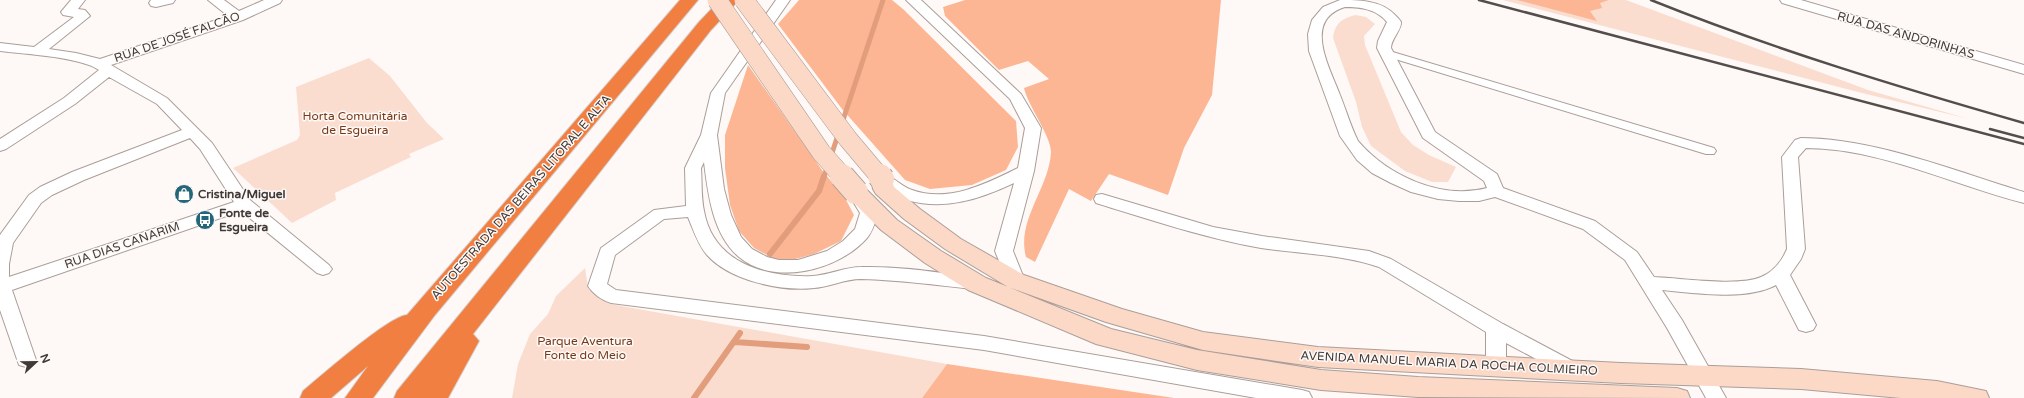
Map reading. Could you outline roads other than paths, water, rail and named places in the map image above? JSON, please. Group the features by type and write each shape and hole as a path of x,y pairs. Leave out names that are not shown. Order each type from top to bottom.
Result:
{"highway":[{"name":"AUTOESTRADA DAS BEIRAS LITORAL E ALTA","path":"358,398 426,308 689,0"},
{"path":"407,398 705,26 730,0"},
{"path":"435,398 496,288"},
{"path":"313,398 360,358 426,308"}],"main road":[{"name":"AVENIDA MANUEL MARIA DA ROCHA COLMIEIRO","path":"717,0 821,152 856,192 889,225 932,256 977,284 1105,337 1197,360 1321,380 1418,387 1677,398"},
{"name":"AVENIDA MANUEL MARIA DA ROCHA COLMIEIRO","path":"744,0 843,133 882,179 884,189 912,214 953,244 1016,281 1115,316 1203,341 1318,357 1496,367 1571,369 1710,387 1840,382 1937,391 1976,398"}],"street":[{"path":"37,52 83,16 80,13 68,12 78,0"},
{"path":"215,0 238,17"},
{"name":"RUA DE JOSÉ FALCÃO","path":"104,67 238,17 275,0"},
{"path":"783,0 718,93 709,135 693,168 695,211 702,231 714,250 736,270 773,280 813,282 859,273 924,276 977,284"},
{"path":"913,0 1016,97 1033,128 1026,171 1004,251 1016,281"},
{"name":"RUA DAS ANDORINHAS","path":"1787,0 2024,70"},
{"path":"1496,191 1491,178 1429,135 1386,53 1384,42 1393,29 1394,22 1389,15 1370,5 1344,3 1330,9 1320,17 1314,29 1316,51 1351,142 1362,156 1400,181 1419,189 1458,195 1486,196 1496,191 1590,225 1631,256 1649,283 1710,387"},
{"path":"0,58 7,48 76,57 104,67 162,101 193,130 206,146 244,204 323,269"},
{"path":"1386,53 1710,151"},
{"path":"0,146 49,115 94,83 104,67"},
{"path":"26,360 1,285 0,264 5,233 35,199 46,191 78,176 151,149 193,130"},
{"path":"709,135 717,201 734,240 748,256 765,263 771,265 796,267 820,261 843,250 862,232 869,213 856,192"},
{"path":"1649,283 1716,287 1750,286 1766,282 1780,274 1792,259 1796,249 1790,157 1801,143 1816,142 1846,146 1913,164 2024,198"},
{"path":"882,179 904,194 925,199 959,198 985,190 1026,171"},
{"path":"1102,199 1211,232 1262,242 1363,255 1385,263 1496,329 1571,369"},
{"name":"RUA DIAS CANARIM","path":"1,285 244,204"},
{"path":"695,211 660,214 607,252 598,286 610,296 984,343 1302,398"},
{"path":"1780,274 1806,325"},
{"path":"1496,329 1496,367"}],"waterway":[{"path":"824,177 883,0"},
{"path":"770,254 819,191 824,176"},
{"path":"694,398 740,333"},
{"path":"735,342 807,347"}],"railway":[{"path":"1479,0 2024,144"},
{"path":"1651,0 1789,51 2024,123"},
{"path":"1990,129 2024,138"}],"place":[{"name":"Cristina/Miguel","path":"184,194"},
{"name":"Fonte de Esgueira","path":"205,220"}],"park label":[{"name":"Horta Comunitária de Esgueira","path":"355,123"},
{"name":"Parque Aventura Fonte do Meio","path":"585,348"}]}
